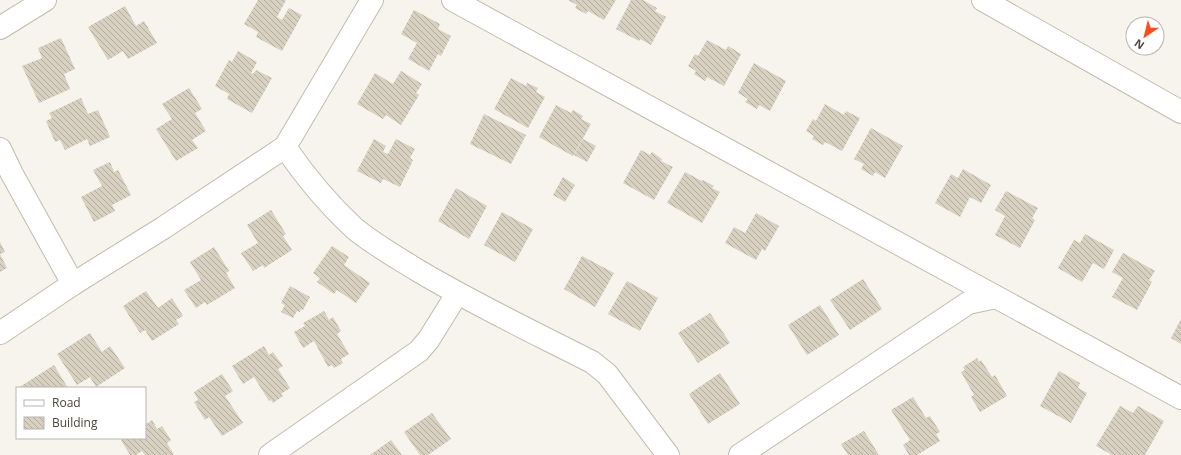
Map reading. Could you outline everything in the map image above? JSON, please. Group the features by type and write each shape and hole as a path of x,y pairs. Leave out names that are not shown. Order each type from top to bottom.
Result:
{"street":[{"path":"0,28 45,0"},
{"path":"0,333 285,147 372,0"},
{"path":"453,0 1181,398"},
{"path":"983,0 1181,112"},
{"path":"285,147 299,167 335,209 356,229 379,246 457,294 592,362 600,368 617,385 668,455"},
{"path":"0,149 12,174 73,284"},
{"path":"270,455 418,351 430,339 457,294"},
{"path":"740,455 963,306 980,300 996,297"}],"building":[{"path":"258,0 286,0 277,17 282,20 289,8 302,15 282,51 256,37 258,32 244,24"},
{"path":"568,0 616,0 604,20 588,11 586,14 575,8 577,5"},
{"path":"631,0 643,0 657,8 655,11 666,17 651,45 640,39 639,41 616,29"},
{"path":"125,6 136,26 144,21 157,43 128,59 123,51 108,60 88,27"},
{"path":"414,10 440,24 438,29 451,36 441,56 438,54 429,71 408,59 417,43 401,34"},
{"path":"61,38 75,69 64,74 70,89 39,103 22,66 42,58 38,48"},
{"path":"707,40 726,50 728,46 741,54 724,86 707,77 705,81 694,74 696,71 688,66 695,54 698,56"},
{"path":"238,51 257,62 251,73 253,74 256,70 272,78 252,113 227,99 229,94 215,86 229,60 232,62"},
{"path":"754,63 786,81 770,111 759,105 757,109 745,102 748,99 738,93"},
{"path":"401,71 422,84 416,93 419,95 401,125 386,115 383,119 357,104 375,73 393,84"},
{"path":"511,78 526,86 527,83 538,88 536,92 545,97 528,128 494,109"},
{"path":"189,88 202,109 195,113 206,131 192,140 198,148 176,161 156,129 172,119 162,104"},
{"path":"81,98 88,114 98,110 110,137 90,146 87,139 65,150 60,140 55,142 46,121 52,118 49,113"},
{"path":"825,104 844,115 846,111 860,118 842,151 825,142 823,145 812,139 814,136 806,131 813,119 816,121"},
{"path":"556,105 571,113 573,110 583,116 581,119 591,124 573,156 539,137"},
{"path":"484,114 526,135 511,164 470,144"},
{"path":"871,128 903,146 885,178 875,172 873,176 861,169 864,164 854,159"},
{"path":"374,139 386,146 383,152 388,154 396,139 415,149 410,158 413,160 400,187 383,179 381,183 357,171"},
{"path":"583,139 596,146 587,162 574,155"},
{"path":"641,150 650,155 652,152 662,159 661,161 673,167 654,200 623,183"},
{"path":"110,162 114,172 118,170 131,195 112,205 115,211 94,222 81,197 102,186 93,170"},
{"path":"963,169 991,185 981,203 970,197 960,217 935,203 951,174 958,178"},
{"path":"685,172 714,186 712,188 720,192 702,223 667,203"},
{"path":"563,177 575,185 565,202 553,195"},
{"path":"456,188 487,206 469,239 438,221"},
{"path":"1006,191 1038,208 1032,218 1035,220 1020,248 995,235 1005,216 995,210"},
{"path":"271,210 286,234 283,236 292,250 264,268 263,265 253,271 241,253 258,243 247,225"},
{"path":"502,212 533,229 515,262 484,245"},
{"path":"756,213 779,226 765,251 762,249 756,260 725,243 734,227 745,233"},
{"path":"1085,234 1114,250 1104,269 1093,263 1082,282 1058,268 1074,240 1080,243"},
{"path":"0,242 5,252 0,254"},
{"path":"332,246 349,257 344,265 370,283 356,303 337,290 334,294 317,282 320,278 313,273"},
{"path":"214,247 229,271 226,273 235,288 207,305 205,302 196,308 184,290 201,280 190,262"},
{"path":"1123,253 1155,271 1149,280 1152,282 1137,310 1112,297 1123,278 1112,272"},
{"path":"0,254 7,268 0,272"},
{"path":"582,256 614,273 595,307 564,289"},
{"path":"863,279 882,309 850,330 830,300"},
{"path":"627,281 658,298 640,331 608,314"},
{"path":"290,286 310,297 303,310 301,309 300,312 297,311 293,318 281,312 285,305 281,303"},
{"path":"146,291 158,308 172,298 183,316 176,320 179,324 152,341 145,330 140,333 123,306"},
{"path":"820,305 839,335 807,355 788,325"},
{"path":"324,311 329,320 333,317 341,331 337,334 349,354 341,359 343,363 334,368 332,365 328,367 314,341 303,348 294,332 305,326 303,323"},
{"path":"710,313 730,343 698,363 678,333"},
{"path":"1181,319 1181,344 1171,338"},
{"path":"90,333 102,352 110,346 125,368 96,387 90,377 77,385 57,354"},
{"path":"264,346 269,355 273,352 283,366 278,369 290,388 281,394 283,396 273,403 271,400 269,401 254,377 243,384 232,366"},
{"path":"977,358 979,362 981,360 992,377 995,375 1007,396 980,412 971,397 974,395 961,372 965,370 963,367"},
{"path":"54,365 67,387 20,387"},
{"path":"1059,371 1080,383 1078,388 1087,393 1071,423 1040,406"},
{"path":"720,373 740,404 708,424 689,394"},
{"path":"222,374 233,391 225,396 243,423 222,436 209,417 205,420 194,402 198,400 194,392"},
{"path":"913,397 926,418 930,416 940,432 936,434 940,441 917,455 909,455 903,445 910,440 891,410"},
{"path":"1120,406 1133,413 1138,406 1164,421 1145,455 1112,455 1096,446"},
{"path":"432,413 451,439 428,455 420,455 404,432"},
{"path":"152,420 157,429 162,426 171,440 167,443 174,455 145,455 142,451 136,455 130,455 121,440 146,439 146,424"},
{"path":"864,431 879,455 848,455 841,444"},
{"path":"391,440 402,455 370,455"}]}
